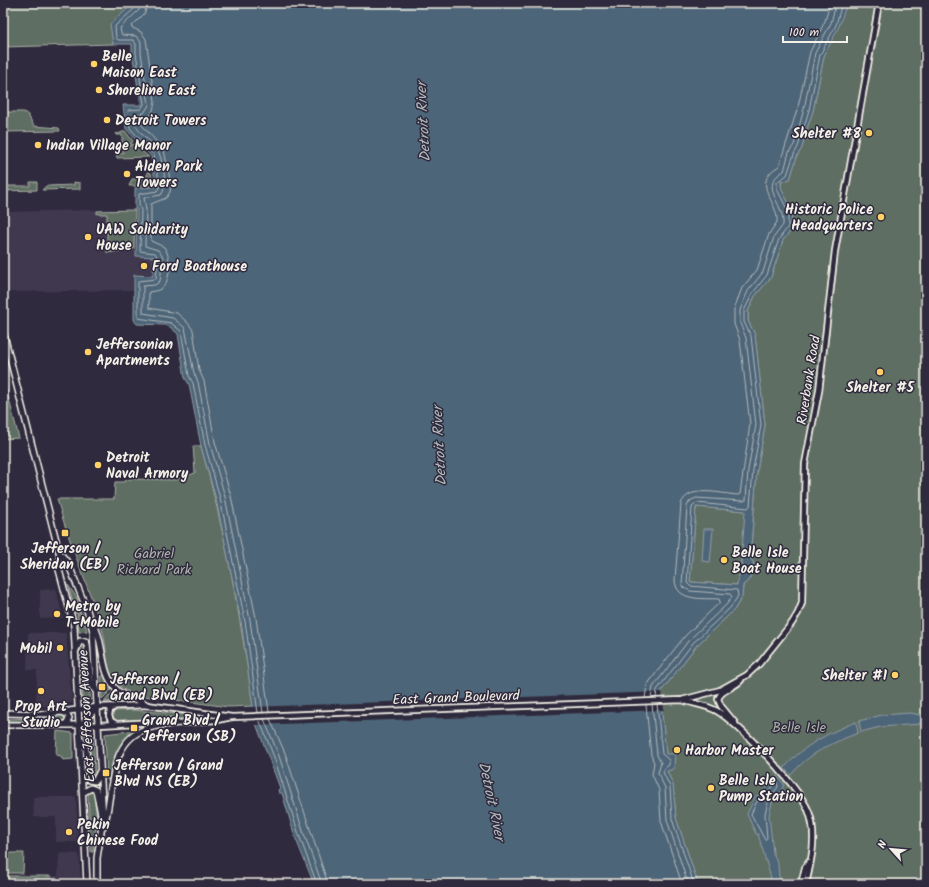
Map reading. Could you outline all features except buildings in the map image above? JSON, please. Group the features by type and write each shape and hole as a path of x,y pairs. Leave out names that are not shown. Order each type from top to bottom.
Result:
{"main road":[{"name":"East Jefferson Avenue","path":"3,331 60,555 58,566 74,626 84,792 87,884"},
{"name":"East Jefferson Avenue","path":"60,555 68,563 89,615 93,639 98,707 103,819 97,858 97,884"},
{"path":"89,615 98,630 105,668 111,682 122,694 141,700 147,705"},
{"path":"76,650 80,641 85,641 88,644 91,685 97,692"},
{"path":"80,726 98,707"},
{"name":"East Grand Boulevard","path":"4,714 47,714 98,707"},
{"path":"58,712 66,713 69,718 66,724 58,725"},
{"path":"99,844 108,815 116,762 124,744 134,734 149,728 204,721"},
{"name":"East Grand Boulevard","path":"5,725 99,726"},
{"path":"81,739 86,749 89,780 95,781 101,769"},
{"path":"84,792 91,788 96,790 98,806 103,819"}],"street":[{"name":"Riverbank Road","path":"680,700 712,693 742,679 765,656 796,618 801,607 804,558 805,464 819,391 835,251 879,3"},
{"path":"742,679 738,684 721,693 718,699 721,706 736,724 788,780 801,797 810,815 813,837 806,884"},
{"path":"680,700 713,709 736,724"},
{"name":"East Grand Boulevard","path":"99,726 204,721 232,716 680,700"},
{"path":"116,705 110,710 109,716 111,721 116,724"},
{"name":"East Grand Boulevard","path":"98,707 116,705 147,705 232,716"},
{"path":"801,884 805,868 809,862"}],"shaded area":[{"path":"137,209 136,256 154,257 153,277 134,276 134,290 5,292 3,282 3,212"},
{"path":"3,331 15,378 3,378"},
{"path":"3,557 9,557 7,590 3,590"},
{"path":"56,589 63,618 40,619 40,590"},
{"path":"28,633 66,633 72,703 61,703 56,706 36,706 37,670 27,670"},
{"path":"33,797 76,797 78,842 56,842 56,817 34,817"},
{"path":"59,853 79,854 81,884 51,884 51,876 58,876"}],"green space":[{"path":"3,3 134,3 111,24 113,44 3,47"},
{"name":"Belle Isle","path":"847,3 926,3 926,884 698,884 676,818 673,785 667,771 670,769 674,754 666,755 660,693 696,646 734,610 742,597 743,585 750,578 753,569 753,562 750,558 757,471 765,425 755,335 748,321 748,311 755,296 771,277 783,240 793,228 790,206 783,191 781,182 790,179 797,156 802,148 813,111 824,56"},
{"path":"3,112 24,112 28,115 34,126 59,128 60,131 3,132"},
{"path":"125,131 133,141 131,144 122,143 122,135 116,135 116,133 118,134"},
{"path":"133,144 149,157 117,158 116,153 123,153 123,145 130,146"},
{"path":"147,172 151,173 153,186 129,186 132,179 147,177"},
{"path":"30,182 37,182 37,190 3,191 4,186 30,186"},
{"path":"74,182 80,183 80,189 42,190 46,186 74,185"},
{"path":"135,210 134,249 107,253 107,214 97,214 97,211"},
{"path":"3,384 5,384 19,438 3,439"},
{"name":"Gabriel Richard Park","path":"193,446 201,446 218,510 238,607 253,706 229,707 136,695 125,690 116,683 108,665 102,629 67,532 57,499 114,499 115,482 123,482 130,479 176,480 195,473"},
{"path":"696,507 746,511 741,563 743,565 743,570 740,571 737,585 690,582"},
{"path":"68,585 77,598 81,612 76,614"},
{"path":"82,613 87,631 79,632 77,615"},
{"path":"84,645 86,648 88,683 91,700 83,701 80,647"},
{"path":"104,675 113,688 102,699 101,677"},
{"path":"114,690 127,699 127,700 104,702"},
{"path":"133,710 182,714 203,718 115,721 111,717 115,711"},
{"path":"62,715 65,719 61,722 5,721 4,719 42,718"},
{"path":"137,730 125,740 121,746 116,758 111,780 107,780 105,734"},
{"path":"57,731 73,733 73,759 63,760 61,756 56,755"},
{"path":"85,733 93,733 95,774 92,778 89,775"},
{"path":"91,791 94,794 97,819 93,852 91,852 88,795"},
{"path":"3,853 24,853 23,873 3,873"},
{"path":"3,876 51,876 51,884 3,884"}],"water":[{"name":"Detroit River","path":"134,3 847,3 839,26 824,56 813,111 802,148 797,156 790,179 781,182 783,191 790,206 793,228 783,240 771,277 755,296 748,311 748,321 755,335 765,425 757,471 750,558 753,562 753,569 750,578 743,585 742,597 734,610 696,646 660,693 666,754 675,754 674,769 667,771 673,785 676,818 698,884 314,884 295,837 282,793 279,793 278,790 280,788 255,721 241,621 216,499 201,446 189,384 185,378 178,334 170,327 165,325 137,324 134,320 134,275 153,276 154,257 136,256 137,209 135,209 135,188 156,187 151,156 126,129 123,105 141,105 132,53 132,44 113,44 110,24","holes":["696,507 745,511 741,564 743,565 743,569 740,571 737,585 690,582"]},
{"path":"704,529 713,529 710,562 702,561"},
{"path":"910,713 920,715 920,724 880,727 861,732 859,721 882,715"},
{"path":"856,722 858,733 813,755 798,767 791,775 784,768 800,752 817,740"},
{"path":"777,776 784,784 781,792 773,799 769,815 773,853 778,864 779,877 783,884 771,884 771,878 758,834 756,834 747,814 755,797 764,791"}],"pier":[{"path":"662,692 664,710 254,725 251,707"}],"waterway":[{"path":"915,719 926,720"}],"place":[{"name":"Belle Maison East","path":"94,64"},
{"name":"Shoreline East","path":"99,90"},
{"name":"Detroit Towers","path":"107,120"},
{"name":"Shelter #8","path":"869,133"},
{"name":"Indian Village Manor","path":"38,145"},
{"name":"Alden Park Towers","path":"127,174"},
{"name":"Historic Police Headquarters","path":"881,217"},
{"name":"UAW Solidarity House","path":"88,237"},
{"name":"Ford Boathouse","path":"144,266"},
{"name":"Jeffersonian Apartments","path":"88,352"},
{"name":"Shelter #5","path":"880,372"},
{"name":"Detroit Naval Armory","path":"98,465"},
{"name":"Jefferson / Sheridan (EB)","path":"65,533"},
{"name":"Belle Isle Boat House","path":"724,560"},
{"name":"Metro by T-Mobile","path":"57,614"},
{"name":"Mobil","path":"60,648"},
{"name":"Shelter #1","path":"895,675"},
{"name":"Jefferson / Grand Blvd (EB)","path":"102,687"},
{"name":"Prop Art Studio","path":"41,691"},
{"name":"Grand Blvd / Jefferson (SB)","path":"134,728"},
{"name":"Harbor Master","path":"677,750"},
{"name":"Jefferson / Grand Blvd NS (EB)","path":"106,773"},
{"name":"Belle Isle Pump Station","path":"711,788"},
{"name":"Pekin Chinese Food","path":"69,832"}]}
